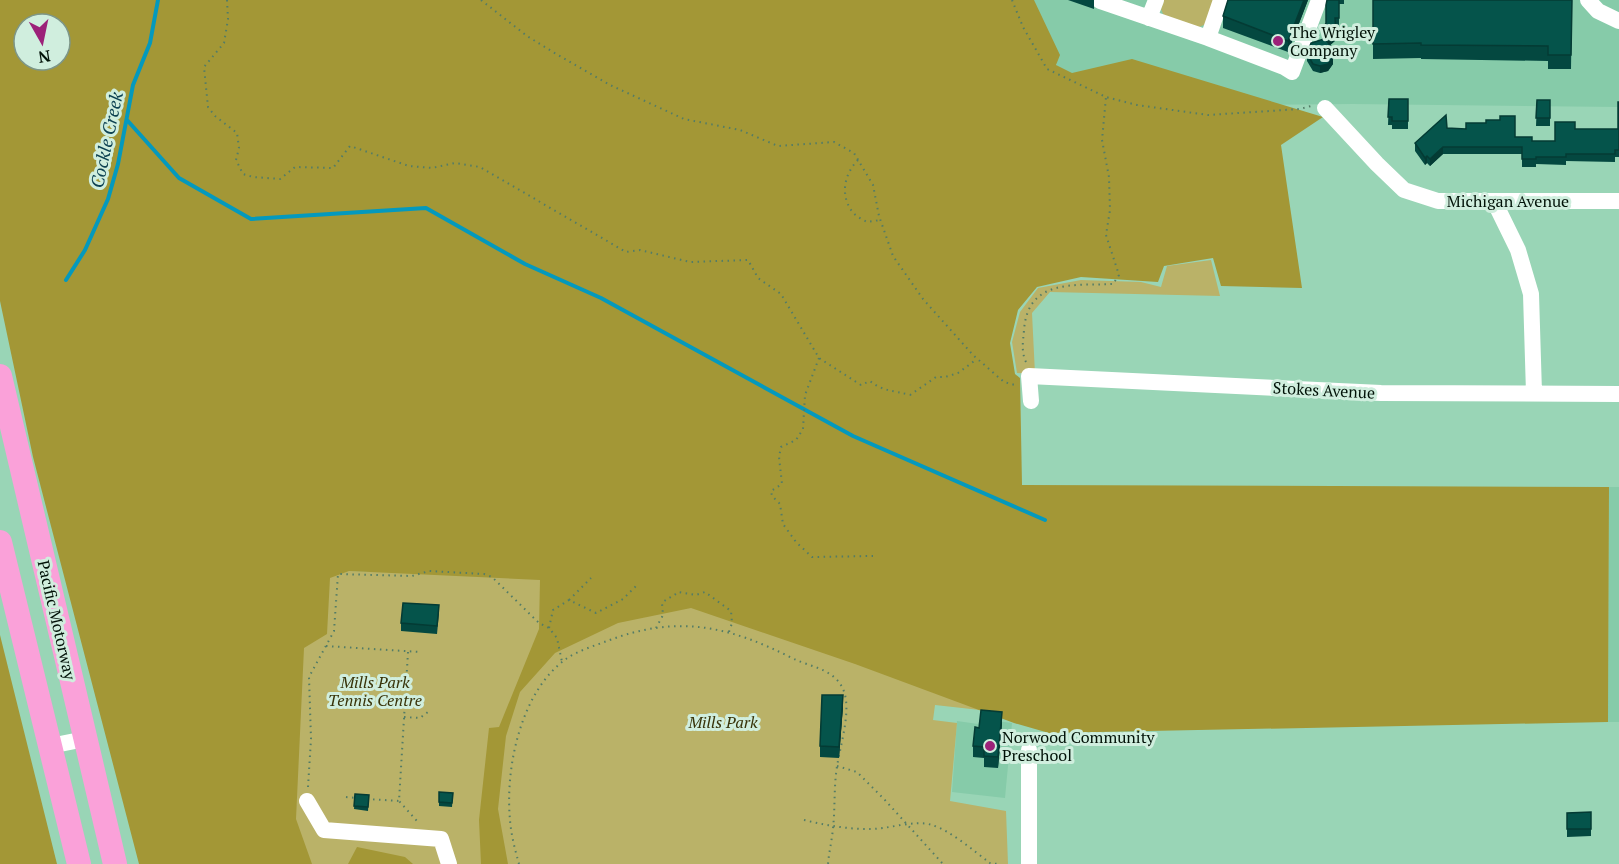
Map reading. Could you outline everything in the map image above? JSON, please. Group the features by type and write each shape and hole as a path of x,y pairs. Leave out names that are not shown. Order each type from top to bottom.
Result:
{"highway":[{"name":"Pacific Motorway","path":"0,376 115,864"},
{"path":"0,542 79,864"}],"street":[{"path":"1100,0 1208,38 1292,72 1319,0"},
{"path":"1149,18 1156,0"},
{"path":"1208,38 1221,0"},
{"path":"1588,0 1598,10 1619,21"},
{"name":"Michigan Avenue","path":"1319,107 1404,190 1438,201 1619,201"},
{"path":"1494,201 1518,250 1531,294 1534,393"},
{"path":"1028,371 1031,401"},
{"name":"Stokes Avenue","path":"1028,371 1381,393 1619,394"},
{"path":"50,746 85,739"},
{"path":"1029,750 1029,864"},
{"path":"306,801 324,830 441,839 449,864"}],"path":[{"path":"228,0 224,43 204,67 208,107 215,116 237,134 239,148 236,160 243,174 280,179 295,167 333,168 350,146 409,166 432,168 455,163 480,167 626,252 640,250 690,262 748,260 758,278 781,294 819,358 861,385 870,381 881,390 894,390 910,395 936,377 958,373 977,359"},
{"path":"481,0 536,42 610,85 684,119 740,130 778,146 834,142 854,153 873,185 880,220 893,256 923,299 977,359 1004,382 1016,385 1028,371 1022,352 1025,319 1039,295 1054,288 1113,284 1119,275 1106,235 1110,210 1109,177 1102,141 1106,98"},
{"path":"1012,0 1023,27 1047,69 1106,98 1208,116 1319,107"},
{"path":"858,160 849,170 845,183 846,200 852,212 867,222 880,220"},
{"path":"819,358 805,395 803,429 796,440 781,447 779,457 782,484 771,491 772,496 780,504 783,524 796,542 812,557 873,556"},
{"path":"306,801 311,739 309,677 334,631 338,574 412,576 429,571 484,574 492,577 539,623 549,628 557,638 562,662"},
{"path":"549,628 553,610 569,600 591,578"},
{"path":"569,600 596,613 623,598 636,586"},
{"path":"656,628 663,615 662,603 666,598 674,596 678,591 696,595 705,591 731,610 732,623 729,632"},
{"path":"519,864 510,821 509,804 513,761 522,720 540,684 568,657 617,637 656,628 687,625 729,632 768,644 797,660 826,671 836,678 842,687 846,704 842,749 837,766 828,864"},
{"path":"326,646 420,652"},
{"path":"399,801 408,652"},
{"path":"404,717 420,720 428,712"},
{"path":"837,766 857,772 943,864"},
{"path":"346,797 357,798"},
{"path":"368,799 399,801 415,817 424,838"},
{"path":"804,820 833,826 875,829 906,824 931,824 990,863 998,864"}],"shaded area":[{"path":"0,0 1034,0 1060,55 1056,65 1072,73 1132,59 1323,117 1281,145 1302,288 1221,286 1213,258 1164,266 1158,282 1081,277 1037,287 1018,310 1010,343 1015,374 1020,378 1022,485 1609,487 1608,722 1049,733 1014,723 855,664 691,608 618,623 555,653 520,692 506,736 498,809 508,864 481,864 479,820 489,728 499,727 539,629 540,580 349,571 330,578 327,634 304,648 296,819 312,864 139,864 33,457 0,301"},
{"path":"1030,0 1619,0 1619,107 1353,104 1062,107 1056,61"},
{"path":"1609,487 1619,487 1619,722 1608,722"},
{"path":"0,635 57,864 0,864"},
{"path":"981,719 1012,723 1005,798 952,792 957,721 978,724"},
{"path":"357,847 405,857 413,864 348,864"}],"green space":[{"path":"1164,0 1216,0 1206,24 1197,28 1164,16 1161,9"},
{"path":"1211,260 1220,296 1050,292 1032,313 1035,374 1017,373 1012,342 1020,312 1038,288 1081,280 1141,282 1161,287 1167,266"},
{"name":"Mills Park","path":"349,571 1008,582 1007,713 935,705 933,720 957,723 950,801 1006,811 1008,864 254,864 259,576"}],"building":[{"name":"The Wrigley Company","path":"1228,0 1304,0 1288,41 1223,16"},
{"path":"1327,0 1339,0 1339,18 1335,18 1336,33 1327,41 1332,48 1333,57 1328,64 1320,66 1313,64 1307,54 1311,43 1324,39 1322,30 1326,23"},
{"path":"1373,0 1572,0 1571,55 1548,55 1548,46 1373,44"},
{"path":"1389,99 1408,99 1408,121 1392,121 1392,117 1388,117"},
{"path":"1537,100 1550,100 1550,118 1536,118"},
{"path":"1618,102 1619,150 1615,150 1615,154 1566,154 1566,157 1522,159 1522,147 1443,147 1430,159 1427,156 1425,158 1415,143 1446,115 1447,128 1466,129 1466,123 1486,123 1486,120 1500,120 1500,116 1515,116 1515,137 1532,137 1532,141 1555,141 1555,122 1575,122 1575,129 1618,129"},
{"path":"403,603 439,605 437,626 401,623"},
{"path":"822,695 843,695 839,747 820,746"},
{"path":"981,710 1002,712 998,757 984,756 984,747 973,746 975,727 979,728"},
{"path":"439,792 453,793 452,803 439,802"},
{"path":"355,794 369,795 368,807 354,806"},
{"path":"1591,812 1591,829 1567,829 1567,813"}],"waterway":[{"name":"Cockle Creek","path":"66,280 85,250 108,199 118,164 133,85 150,43 158,0"},
{"path":"127,120 179,178 251,219 426,208 525,264 601,298 853,436 1045,520"}],"place":[{"name":"The Wrigley Company","path":"1278,41"},
{"name":"Norwood Community Preschool","path":"990,746"}],"park label":[{"name":"Mills Park Tennis Centre","path":"375,691"}]}
